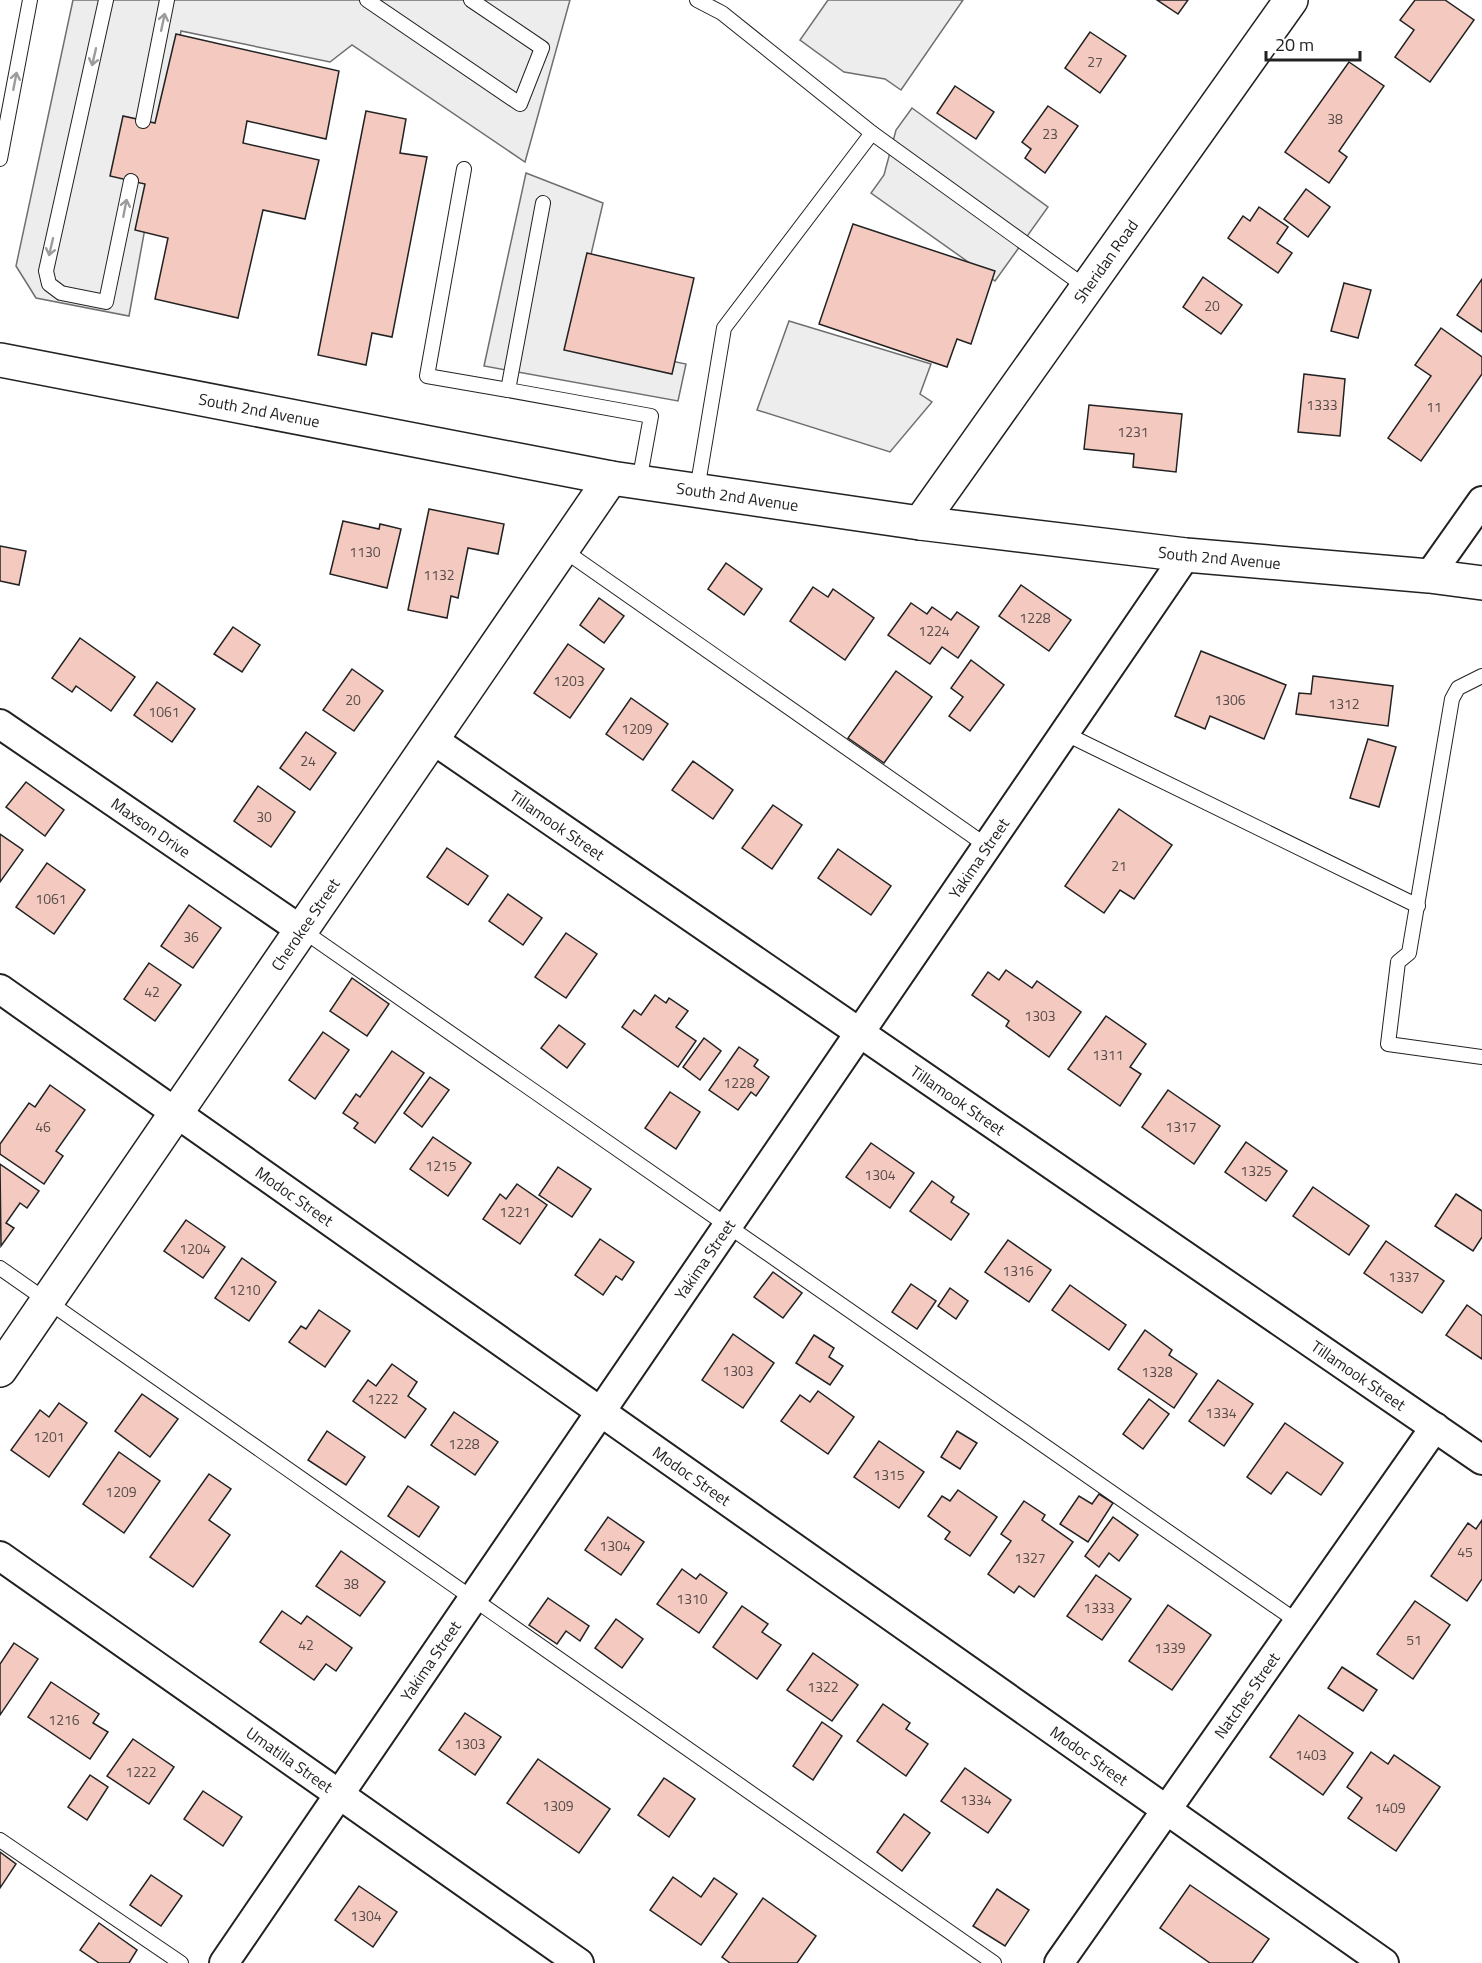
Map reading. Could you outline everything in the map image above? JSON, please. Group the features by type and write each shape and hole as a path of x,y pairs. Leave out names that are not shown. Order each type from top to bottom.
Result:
{"street":[{"name":"Sheridan Road","path":"920,523 1291,0"},
{"name":"South 2nd Avenue","path":"0,360 625,480 920,523 1186,555 1430,576 1482,583"},
{"name":"Cherokee Street","path":"0,1370 562,549 625,480"},
{"path":"1430,576 1482,501"},
{"name":"Yakima Street","path":"224,1963 1186,555"},
{"name":"Maxson Drive","path":"0,724 301,930"},
{"name":"Tillamook Street","path":"432,739 1482,1460"},
{"name":"Modoc Street","path":"0,989 1384,1963"},
{"name":"Natches Street","path":"1059,1963 1435,1427"},
{"name":"Umatilla Street","path":"0,1556 579,1963"}],"lane":[{"path":"0,159 30,0"},
{"path":"106,0 46,271 49,284 60,293 106,302 131,181"},
{"path":"143,121 167,0"},
{"path":"367,0 520,104 542,48 471,0"},
{"path":"697,0 722,13 872,133 1087,288"},
{"path":"697,490 724,328 872,133"},
{"path":"464,169 427,376 651,416 625,480"},
{"path":"508,390 543,203"},
{"path":"562,549 987,846"},
{"path":"1482,676 1458,688 1452,699 1409,953 1398,962 1388,1044 1482,1057"},
{"path":"1064,733 1418,906"},
{"path":"301,930 1298,1622"},
{"path":"0,1268 994,1963"},
{"path":"0,1840 181,1963"}],"shaded area":[{"path":"73,0 570,0 525,162 352,45 330,62 181,31 129,316 36,298 16,266"},
{"path":"828,0 963,0 901,90 885,79 844,72 800,40"},
{"path":"912,108 1048,207 995,281 871,193 884,175 896,130"},
{"path":"526,173 603,203 571,340 686,364 678,401 484,366"},
{"path":"789,321 931,364 920,394 932,402 890,452 757,410"}],"building":[{"path":"1157,0 1188,0 1178,14"},
{"path":"1415,0 1445,0 1474,20 1430,82 1395,57 1414,30 1400,20"},
{"path":"1090,32 1126,56 1100,93 1065,68"},
{"path":"176,34 339,71 326,139 247,121 243,143 319,160 305,219 263,210 238,318 155,299 168,238 135,230 145,184 110,176 123,116 155,123"},
{"path":"1349,62 1384,86 1339,151 1347,157 1329,183 1285,152"},
{"path":"955,86 994,112 976,139 937,113"},
{"path":"1048,106 1078,126 1045,173 1025,158 1031,149 1022,142"},
{"path":"366,111 406,119 400,153 427,157 392,337 372,333 366,365 318,355"},
{"path":"1306,189 1330,207 1308,237 1284,219"},
{"path":"1259,207 1288,227 1277,243 1292,253 1278,273 1228,238 1243,216 1250,221"},
{"path":"853,224 995,271 971,344 957,339 947,367 819,324"},
{"path":"587,253 694,278 672,374 564,350"},
{"path":"1203,277 1242,305 1221,334 1183,307"},
{"path":"1482,279 1482,332 1457,315"},
{"path":"1344,283 1371,290 1358,338 1331,331"},
{"path":"1441,328 1482,357 1482,374 1421,461 1388,438 1431,376 1415,365"},
{"path":"1304,374 1345,379 1340,436 1298,432"},
{"path":"1089,405 1182,414 1176,472 1133,467 1134,454 1084,449"},
{"path":"429,509 504,524 498,554 468,548 458,598 451,596 447,618 408,610"},
{"path":"343,521 379,529 380,524 401,529 387,588 330,574"},
{"path":"0,546 26,551 19,585 0,581"},
{"path":"726,563 762,589 744,615 708,589"},
{"path":"1021,585 1071,620 1049,651 999,616"},
{"path":"813,587 828,597 833,589 874,618 845,660 790,621"},
{"path":"599,598 624,616 604,643 580,625"},
{"path":"911,603 927,614 932,607 951,620 957,612 979,627 958,658 942,647 930,664 888,635"},
{"path":"233,627 260,645 242,672 214,654"},
{"path":"80,638 135,677 111,711 76,686 72,692 52,678"},
{"path":"568,644 604,669 570,718 534,693"},
{"path":"1201,651 1286,685 1264,739 1210,716 1205,729 1175,716"},
{"path":"971,660 1004,685 970,731 949,716 963,697 951,688"},
{"path":"352,669 383,691 354,731 323,710"},
{"path":"896,671 932,697 884,763 848,738"},
{"path":"1313,676 1393,686 1388,726 1296,714 1299,693 1311,694"},
{"path":"157,682 195,709 172,742 134,715"},
{"path":"631,698 668,724 643,760 606,734"},
{"path":"306,732 336,753 310,790 280,768"},
{"path":"1368,739 1396,747 1379,807 1350,798"},
{"path":"693,761 733,790 713,819 672,790"},
{"path":"26,782 64,810 45,836 6,807"},
{"path":"258,786 295,812 271,847 234,821"},
{"path":"773,805 802,825 772,869 742,848"},
{"path":"1119,809 1172,845 1134,899 1120,890 1104,913 1065,886"},
{"path":"0,834 23,850 0,882"},
{"path":"447,848 488,876 468,905 427,877"},
{"path":"838,849 891,886 871,915 818,878"},
{"path":"47,863 85,890 54,934 16,907"},
{"path":"508,894 542,918 523,945 489,921"},
{"path":"189,905 221,928 193,968 161,946"},
{"path":"566,933 597,954 566,998 535,977"},
{"path":"149,963 181,985 155,1021 124,999"},
{"path":"1006,970 1032,988 1037,981 1081,1012 1049,1057 1006,1026 1009,1021 972,995 988,972 999,980"},
{"path":"352,978 389,1004 367,1036 330,1011"},
{"path":"655,995 666,1003 669,998 688,1011 676,1027 696,1041 678,1067 622,1027 634,1010 641,1015"},
{"path":"1106,1016 1146,1044 1130,1067 1141,1074 1120,1106 1068,1069"},
{"path":"559,1025 585,1044 567,1068 541,1048"},
{"path":"323,1032 349,1050 315,1099 289,1080"},
{"path":"704,1038 721,1051 700,1080 683,1067"},
{"path":"739,1047 758,1060 754,1066 769,1077 756,1096 751,1092 738,1110 709,1090"},
{"path":"392,1051 424,1073 375,1143 354,1128 358,1123 343,1113 356,1094 360,1097"},
{"path":"430,1077 449,1090 422,1127 404,1113"},
{"path":"50,1085 85,1110 56,1151 63,1156 44,1184 0,1154 0,1144 29,1103 35,1107"},
{"path":"1168,1090 1220,1126 1194,1164 1142,1127"},
{"path":"670,1092 700,1112 676,1149 645,1128"},
{"path":"433,1137 471,1163 448,1196 410,1169"},
{"path":"1246,1142 1287,1171 1266,1201 1225,1172"},
{"path":"871,1143 914,1173 890,1208 846,1177"},
{"path":"0,1164 39,1191 27,1208 20,1203 6,1223 14,1228 1,1246"},
{"path":"558,1167 591,1189 572,1217 539,1195"},
{"path":"932,1181 954,1197 951,1202 969,1214 951,1240 910,1211"},
{"path":"517,1184 547,1205 520,1244 483,1219 500,1194 506,1199"},
{"path":"1313,1187 1369,1226 1349,1255 1293,1216"},
{"path":"1456,1194 1482,1211 1482,1237 1473,1251 1435,1226"},
{"path":"186,1220 225,1247 203,1278 164,1251"},
{"path":"600,1239 634,1262 622,1280 616,1276 603,1295 575,1275"},
{"path":"1008,1240 1051,1270 1029,1302 985,1272"},
{"path":"1386,1241 1444,1281 1422,1313 1364,1273"},
{"path":"242,1258 276,1282 249,1321 215,1298"},
{"path":"773,1272 802,1293 783,1318 754,1297"},
{"path":"911,1284 936,1301 917,1329 892,1312"},
{"path":"1070,1285 1126,1325 1109,1350 1052,1310"},
{"path":"950,1288 968,1301 956,1319 938,1306"},
{"path":"1467,1305 1482,1316 1482,1359 1446,1335"},
{"path":"319,1310 350,1331 325,1367 289,1342 301,1326 306,1329"},
{"path":"1145,1330 1172,1350 1169,1355 1197,1374 1174,1408 1118,1369"},
{"path":"733,1334 774,1363 743,1408 702,1380"},
{"path":"814,1335 834,1348 829,1357 843,1366 830,1385 796,1363"},
{"path":"392,1364 417,1382 408,1396 426,1409 405,1438 353,1401 368,1380 376,1386"},
{"path":"1218,1380 1253,1404 1224,1446 1189,1421"},
{"path":"818,1391 854,1417 828,1454 781,1421 800,1395 810,1402"},
{"path":"142,1394 178,1419 150,1457 115,1431"},
{"path":"1149,1399 1169,1414 1143,1449 1123,1434"},
{"path":"59,1403 87,1423 49,1477 11,1450 40,1410 49,1417"},
{"path":"454,1412 498,1442 475,1475 431,1445"},
{"path":"1285,1423 1343,1463 1321,1495 1287,1472 1271,1494 1247,1477"},
{"path":"327,1431 365,1457 346,1485 308,1460"},
{"path":"957,1431 977,1443 960,1469 941,1457"},
{"path":"879,1441 924,1472 899,1508 854,1477"},
{"path":"119,1452 160,1481 124,1533 83,1504"},
{"path":"209,1474 231,1489 209,1520 230,1535 193,1587 150,1557"},
{"path":"408,1486 439,1507 419,1537 388,1516"},
{"path":"958,1490 997,1517 970,1556 945,1539 950,1532 928,1516 942,1496 950,1501"},
{"path":"1099,1494 1113,1503 1088,1542 1060,1524 1079,1496 1092,1504"},
{"path":"1024,1501 1045,1515 1042,1520 1073,1542 1034,1597 1019,1586 1014,1593 988,1574 1011,1541 1001,1534"},
{"path":"608,1517 644,1542 621,1575 585,1550"},
{"path":"1113,1517 1138,1535 1119,1561 1109,1553 1099,1567 1085,1556"},
{"path":"1482,1520 1482,1579 1467,1601 1431,1576 1468,1523 1476,1529"},
{"path":"341,1551 385,1582 360,1616 316,1586"},
{"path":"682,1569 696,1579 700,1574 727,1593 699,1633 657,1604"},
{"path":"1096,1575 1131,1599 1102,1640 1067,1616"},
{"path":"548,1598 589,1626 580,1641 566,1631 557,1644 529,1625"},
{"path":"1415,1601 1450,1625 1413,1679 1377,1654"},
{"path":"1168,1605 1211,1635 1172,1690 1129,1661"},
{"path":"742,1606 768,1624 762,1632 781,1645 757,1679 713,1647"},
{"path":"282,1611 301,1624 307,1616 352,1648 336,1671 326,1664 314,1680 260,1642"},
{"path":"616,1619 643,1639 622,1668 595,1648"},
{"path":"14,1643 38,1659 0,1715 0,1664"},
{"path":"813,1653 858,1685 832,1721 787,1690"},
{"path":"1342,1667 1377,1690 1363,1711 1328,1688"},
{"path":"51,1682 99,1714 93,1723 108,1732 90,1759 28,1717"},
{"path":"883,1704 910,1723 906,1729 928,1744 906,1776 857,1741"},
{"path":"465,1713 501,1737 475,1775 439,1750"},
{"path":"1299,1715 1353,1753 1323,1795 1270,1757"},
{"path":"822,1722 842,1736 813,1780 793,1766"},
{"path":"133,1739 174,1767 149,1804 107,1776"},
{"path":"1371,1752 1388,1764 1394,1755 1440,1787 1396,1851 1348,1818 1362,1798 1347,1787"},
{"path":"538,1759 610,1809 579,1853 507,1803"},
{"path":"965,1768 1011,1800 988,1833 941,1801"},
{"path":"90,1775 108,1787 87,1820 68,1807"},
{"path":"664,1778 695,1799 669,1837 638,1815"},
{"path":"203,1791 242,1817 223,1846 184,1819"},
{"path":"904,1814 930,1833 902,1871 877,1852"},
{"path":"0,1852 16,1864 0,1888"},
{"path":"151,1875 182,1896 161,1926 130,1905"},
{"path":"673,1877 701,1897 714,1878 737,1894 701,1945 650,1910"},
{"path":"1190,1885 1269,1939 1252,1963 1210,1963 1160,1928"},
{"path":"359,1886 397,1912 373,1947 335,1920"},
{"path":"997,1889 1029,1910 1005,1946 973,1926"},
{"path":"763,1898 816,1936 797,1963 730,1963 722,1957"},
{"path":"99,1923 137,1950 129,1963 99,1963 80,1950"}]}
